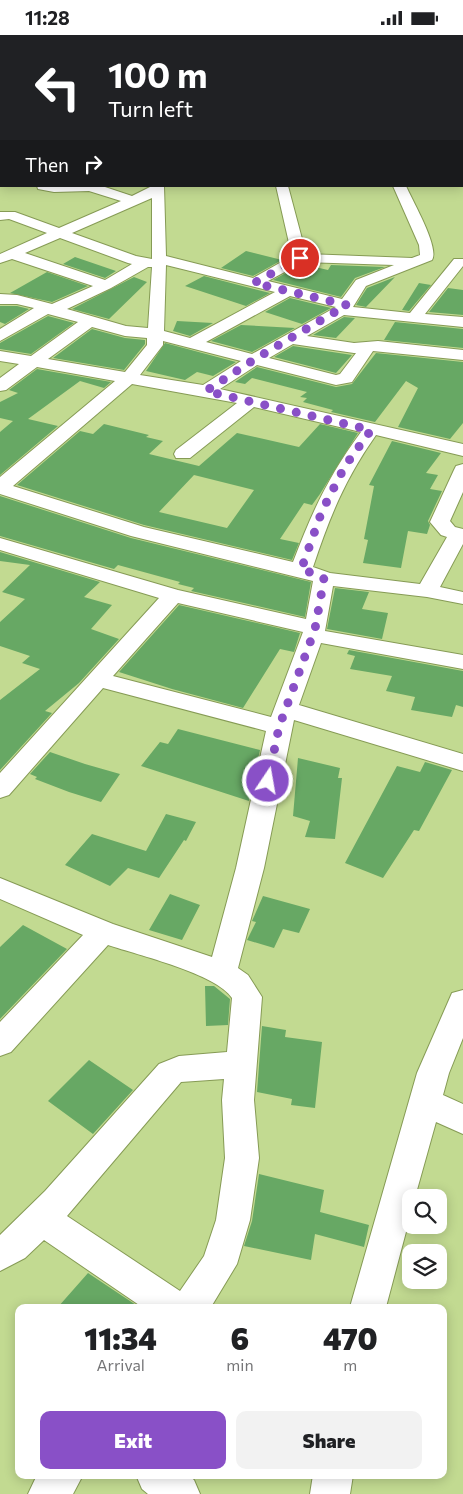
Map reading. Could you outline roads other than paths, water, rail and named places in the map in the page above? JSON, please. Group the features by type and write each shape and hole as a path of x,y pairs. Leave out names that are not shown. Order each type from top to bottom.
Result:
{"street":[{"path":"51,187 67,189 92,188 133,201"},
{"path":"282,187 300,258"},
{"path":"400,187 426,245 422,260"},
{"path":"6,256 133,201 158,188"},
{"path":"0,487 130,377 155,345 154,262 158,188"},
{"path":"0,217 10,215 120,256 254,283 380,316 415,317 463,322"},
{"path":"6,256 106,285"},
{"path":"254,283 300,258 461,262"},
{"path":"206,391 255,359 344,307 356,287 361,283 422,260"},
{"path":"0,336 49,309 154,262"},
{"path":"415,317 461,262"},
{"path":"193,343 244,313 288,291"},
{"path":"0,299 5,297 125,331 156,334 336,380 346,378 361,347 380,316"},
{"path":"0,386 90,321"},
{"path":"291,339 463,355"},
{"path":"0,356 206,391 371,430 461,444"},
{"path":"183,454 251,401"},
{"path":"301,570 322,511 345,466 371,430"},
{"path":"427,591 461,535 448,531 440,522 463,470"},
{"path":"0,487 138,532 317,574 324,579 427,591 463,598"},
{"path":"0,544 173,595 313,632 463,662"},
{"path":"222,971 250,868 282,718 313,632 324,579"},
{"path":"0,789 173,595"},
{"path":"97,679 282,718 463,763"},
{"path":"0,888 103,932 222,971 238,983 247,997 238,1100 242,1158 233,1220 219,1264 192,1304"},
{"path":"0,1043 103,932"},
{"path":"369,1304 433,1073 463,1003"},
{"path":"0,1254 16,1245 42,1219 170,1073 179,1069 241,1064"},
{"path":"425,1101 463,1120"},
{"path":"42,1219 168,1304"},
{"path":"48,1494 60,1479"},
{"path":"161,1479 180,1494"},
{"path":"330,1494 332,1479"}]}
